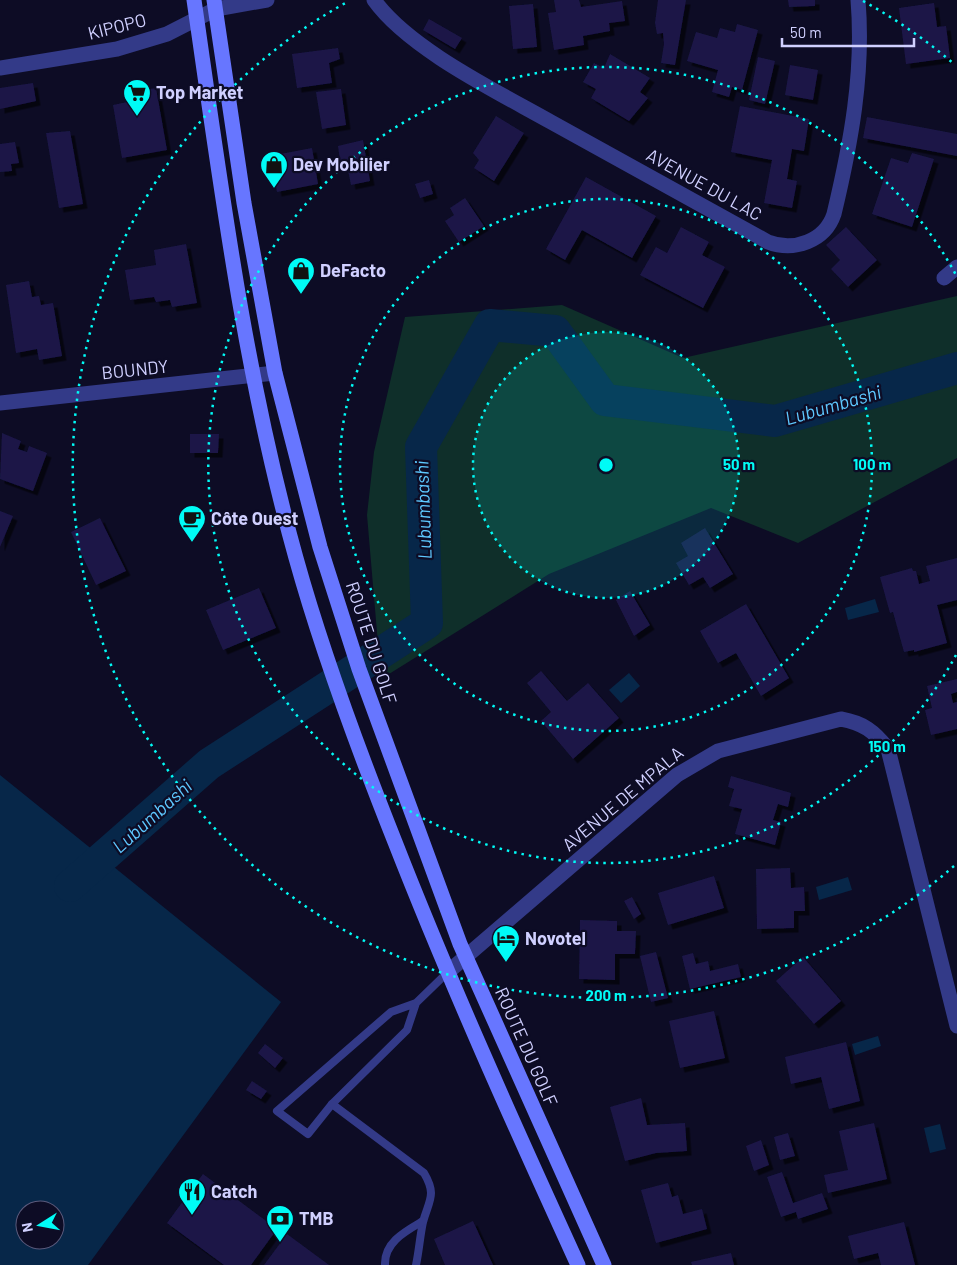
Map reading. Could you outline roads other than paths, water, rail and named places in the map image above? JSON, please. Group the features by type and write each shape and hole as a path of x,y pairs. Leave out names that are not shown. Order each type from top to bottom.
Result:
{"main road":[{"path":"194,0 253,376 295,554 343,706 448,972 578,1265"},
{"name":"ROUTE DU GOLF","path":"215,4 244,203 274,374 308,503 359,669 465,957 604,1265"}],"street":[{"name":"KIPOPO","path":"0,68 117,49 167,34 215,4 267,0"},
{"name":"AVENUE DU LAC","path":"374,0 385,15 411,38 481,83 768,242 785,247 802,244 817,236 830,224 834,214 850,145 859,81 858,0"},
{"path":"944,278 957,267"},
{"name":"BOUNDY","path":"1,405 274,374"},
{"name":"AVENUE DE MPALA","path":"448,972 677,775 697,762 718,751 841,719 857,722 874,731 888,749 957,1026"}],"lane":[{"path":"416,1003 407,1030 332,1104 308,1134 277,1111 391,1012 416,1003 448,972"},
{"path":"332,1104 424,1173 432,1192 431,1203 424,1221 416,1265"},
{"path":"385,1265 384,1256 390,1246 407,1230 424,1221"}],"water":[{"path":"875,599 879,612 848,620 845,608"},
{"path":"629,673 640,686 621,703 609,690"},
{"path":"0,775 281,1002 88,1265 0,1265"},
{"path":"848,877 852,890 819,900 816,887"},
{"path":"878,1036 881,1046 855,1055 852,1044"},
{"path":"940,1124 946,1149 930,1153 924,1128"}],"waterway":[{"name":"Lubumbashi","path":"70,886 209,764 427,623 421,447 490,325 555,331 605,400 775,421 957,368"}],"place":[{"name":"Top Market","path":"137,117"},
{"name":"Dev Mobilier","path":"274,189"},
{"name":"DeFacto","path":"301,295"},
{"name":"Côte Ouest","path":"192,543"},
{"name":"Novotel","path":"506,963"},
{"name":"Catch","path":"192,1216"},
{"name":"TMB","path":"280,1243"}]}
